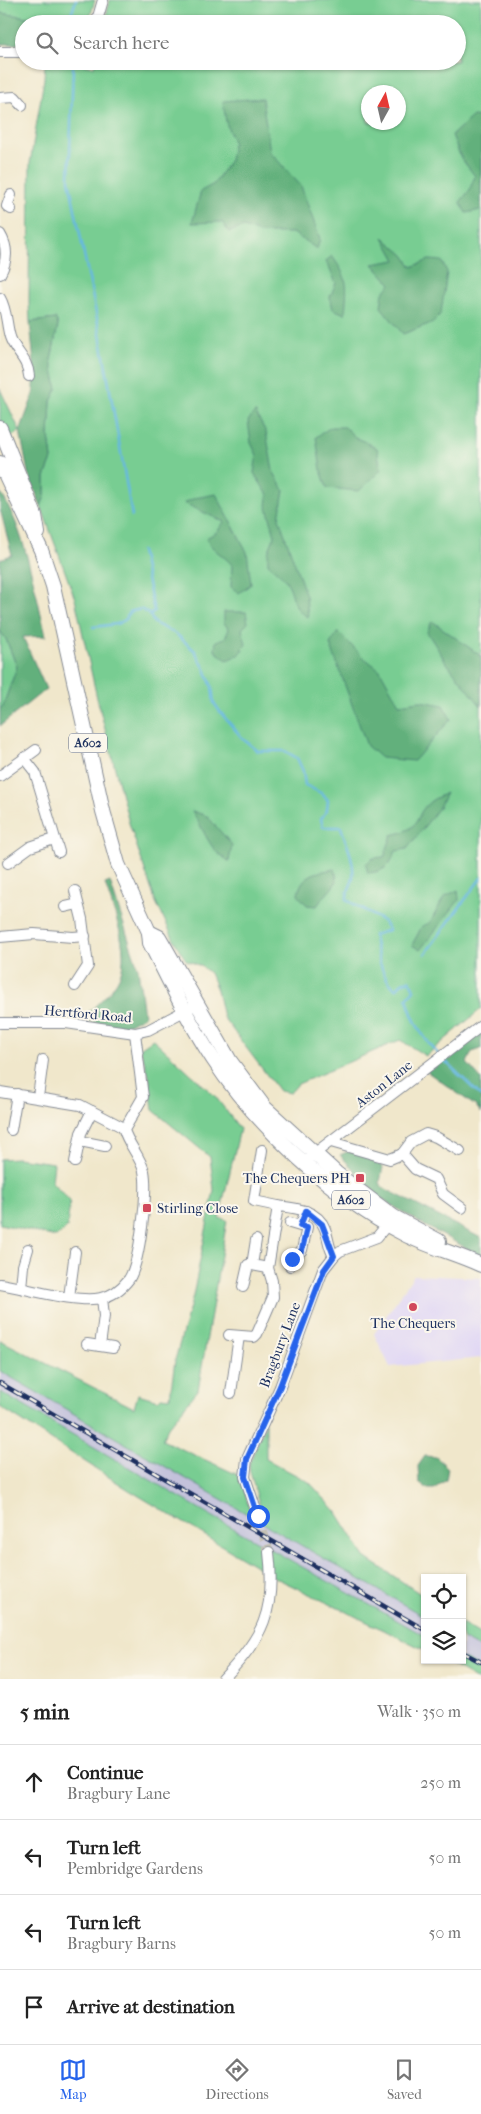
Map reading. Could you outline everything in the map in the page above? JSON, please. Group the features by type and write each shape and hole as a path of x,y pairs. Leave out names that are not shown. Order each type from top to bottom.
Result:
{"highway":[{"name":"A602","path":"0,428 35,515 41,550"},
{"name":"A602","path":"0,463 41,550 53,586 103,811 118,864 149,932 159,937 166,975 191,1007"},
{"name":"A602","path":"164,959 181,976 191,1007 213,1059 264,1124 309,1158 363,1210 390,1221 439,1250 453,1252 481,1264"}],"street":[{"path":"99,15 103,0"},
{"path":"0,52 15,52"},
{"path":"0,98 15,97 22,104"},
{"path":"6,209 11,195"},
{"path":"0,234 6,251 5,263 0,274"},
{"path":"0,298 6,311 11,339 26,361 29,376"},
{"path":"0,776 36,750"},
{"path":"24,758 35,772 59,852"},
{"path":"8,863 21,859 34,845 54,839"},
{"path":"75,891 92,967 75,986"},
{"path":"65,907 78,904"},
{"path":"0,937 34,934 85,936"},
{"name":"Hertford Road","path":"0,1023 66,1023 135,1033 148,1030 191,1007"},
{"name":"Aston Lane","path":"309,1158 481,1026"},
{"path":"124,1128 143,1097 135,1033"},
{"path":"38,1097 37,1074 43,1060"},
{"path":"0,1092 80,1105 124,1128 144,1170 146,1190 135,1266 128,1280 116,1292 102,1298 85,1300 0,1284"},
{"path":"11,1130 19,1117 17,1094"},
{"path":"75,1162 83,1127 92,1111"},
{"path":"331,1142 390,1159 402,1154 411,1142 426,1134 436,1137 460,1151"},
{"path":"80,1141 105,1146"},
{"path":"262,1150 254,1201 306,1211 322,1224 334,1256 347,1247 378,1237 390,1221"},
{"path":"402,1154 415,1169 436,1179 439,1196 462,1208"},
{"path":"230,1393 234,1335 254,1337 260,1329 273,1292 268,1268 278,1206"},
{"path":"290,1266 292,1259 302,1250 306,1211"},
{"path":"252,1265 256,1240"},
{"path":"21,1288 19,1266 28,1249"},
{"path":"69,1296 76,1252"},
{"name":"Bragbury Lane","path":"258,1516 245,1477 247,1459 280,1386 324,1270 334,1256"},
{"path":"243,1287 248,1265 268,1268"},
{"path":"100,1346 104,1316 102,1298"},
{"path":"87,1344 112,1348"},
{"path":"223,1679 255,1642 264,1625 270,1599 269,1552"}],"shaded area":[{"path":"414,1275 481,1278 481,1358 390,1367 374,1334"},
{"path":"0,1357 162,1440 236,1474 249,1504 250,1511 264,1520 365,1557 421,1594 421,1648 284,1582 272,1555 250,1562 129,1490 0,1407"},
{"path":"466,1626 481,1635 481,1679 476,1679 450,1664 466,1664"}],"green space":[{"path":"0,0 95,0 91,15 15,15 0,13"},
{"path":"110,0 481,0 481,1009 426,1056 400,1040 298,1084 290,1093 279,1091 223,1017 217,990 210,973 201,966 186,960 176,944 155,900 129,823 97,698 75,599 41,506 45,496 45,477 52,459 49,436 51,401 57,389 51,360 58,325 56,319 30,322 30,163 45,70 466,70 466,15 106,15"},
{"path":"0,13 15,15 15,44 0,44"},
{"path":"262,98 270,152 301,186 320,239 317,249 293,233 259,233 244,227 229,232 222,222 192,223 201,191 214,184 230,160 233,142 226,122 223,101"},
{"path":"473,116 481,117 481,210 466,213 460,202 469,191 475,176 461,158 452,135"},
{"path":"383,237 404,255 412,267 429,260 442,261 447,272 441,313 434,322 403,334 381,307 383,293 391,284 373,264 396,260"},
{"path":"332,256 345,277 345,314 333,309 330,297 336,283 326,261"},
{"path":"56,319 58,325 51,360 57,389 51,401 49,436 52,459 45,477 45,496 41,506 28,473 20,431 34,393 34,364 30,322"},
{"path":"0,389 20,431 8,439 0,422"},
{"path":"255,412 266,432 273,471 284,490 279,518 306,596 308,617 297,608 286,581 268,564 268,553 275,535 267,507 268,495 254,473 257,455 251,443 248,421"},
{"path":"331,427 345,427 355,437 377,448 381,470 359,491 327,488 321,470 316,437"},
{"path":"0,492 16,523 38,601 46,636 23,637 46,689 0,726 0,709 3,706 17,667 6,639 0,631 0,559 12,555 0,509"},
{"path":"216,494 247,552 251,584 239,593 231,587 232,565 211,546 206,538 217,532 224,522 184,503 195,498"},
{"path":"224,612 246,612 248,623 242,629 246,644 240,654 227,660 215,651 216,641 225,638 229,629 224,623"},
{"path":"432,621 481,656 481,706 446,662 427,632"},
{"path":"0,631 6,639 17,667 3,706 0,709"},
{"path":"338,632 363,657 380,670 399,704 420,701 443,705 451,719 414,761 381,758 367,746 330,644"},
{"path":"446,793 438,809 407,849 396,851 389,864 382,870 368,873 366,864 373,858 384,857 392,835 410,829 425,807"},
{"path":"192,811 207,816 232,845 229,861 222,857 212,846"},
{"path":"335,869 337,881 335,885 317,906 307,905 298,895 302,882 316,873"},
{"path":"110,882 138,968 144,1016 120,1029 82,1019 113,987 123,965 122,942 105,884"},
{"path":"458,890 459,900 420,950 412,945 422,926 430,923 444,897"},
{"path":"481,1028 481,1049 472,1052 467,1063 481,1079 481,1113 477,1107 426,1071"},
{"path":"153,1039 215,1096 240,1129 219,1218 227,1220 198,1390 168,1427 162,1440 236,1474 242,1482 250,1511 264,1520 249,1464 266,1423 266,1459 309,1482 336,1511 365,1557 421,1594 421,1615 0,1371 0,1340 134,1408 138,1394 158,1400 161,1397 170,1398 175,1360 193,1296 214,1190 210,1157 153,1110 149,1076 140,1048"},
{"path":"351,1150 362,1153 383,1167 380,1182 382,1187 481,1238 481,1256 420,1223 379,1197 340,1155"},
{"path":"17,1158 54,1163 52,1182 70,1201 67,1228 56,1237 0,1224 0,1159"},
{"path":"0,1392 212,1516 421,1634 421,1648 274,1577 129,1490 0,1407"},
{"path":"425,1456 436,1457 448,1468 446,1480 434,1489 428,1489 419,1482 418,1466"},
{"path":"466,1626 481,1635 481,1649 466,1641"},
{"path":"466,1660 481,1668 481,1679 476,1679 450,1664 466,1664"}],"waterway":[{"path":"71,15 76,0"},
{"path":"73,70 69,180 99,328 132,516"},
{"path":"141,551 154,611 150,615"},
{"path":"93,627 117,624 125,620 129,612 141,609 150,615 154,623 176,634 195,651 212,687 214,703 243,739 258,751 285,751 297,758 303,771 305,785 321,793 328,800 327,810 321,819 323,827 341,827 350,852 353,871 347,900 383,921 389,930 374,935 383,972 391,985 396,989 402,983 410,980 414,990 407,998 415,1022 423,1036 439,1055"},
{"path":"425,954 481,878"},
{"path":"443,1059 481,1096"}],"tunnel":[{"path":"258,1516 269,1552"}],"railway":[{"path":"0,1383 421,1628"},
{"path":"466,1654 481,1662"}],"place":[{"name":"The Chequers PH","path":"360,1178"},
{"name":"Stirling Close","path":"147,1208"},
{"name":"The Chequers","path":"413,1307"}],"route":[{"path":"258,1516 245,1477 247,1459 280,1386 324,1270 334,1256 330,1250 322,1224 315,1216 306,1211 300,1226 307,1227 302,1250 298,1256 292,1259"}]}
